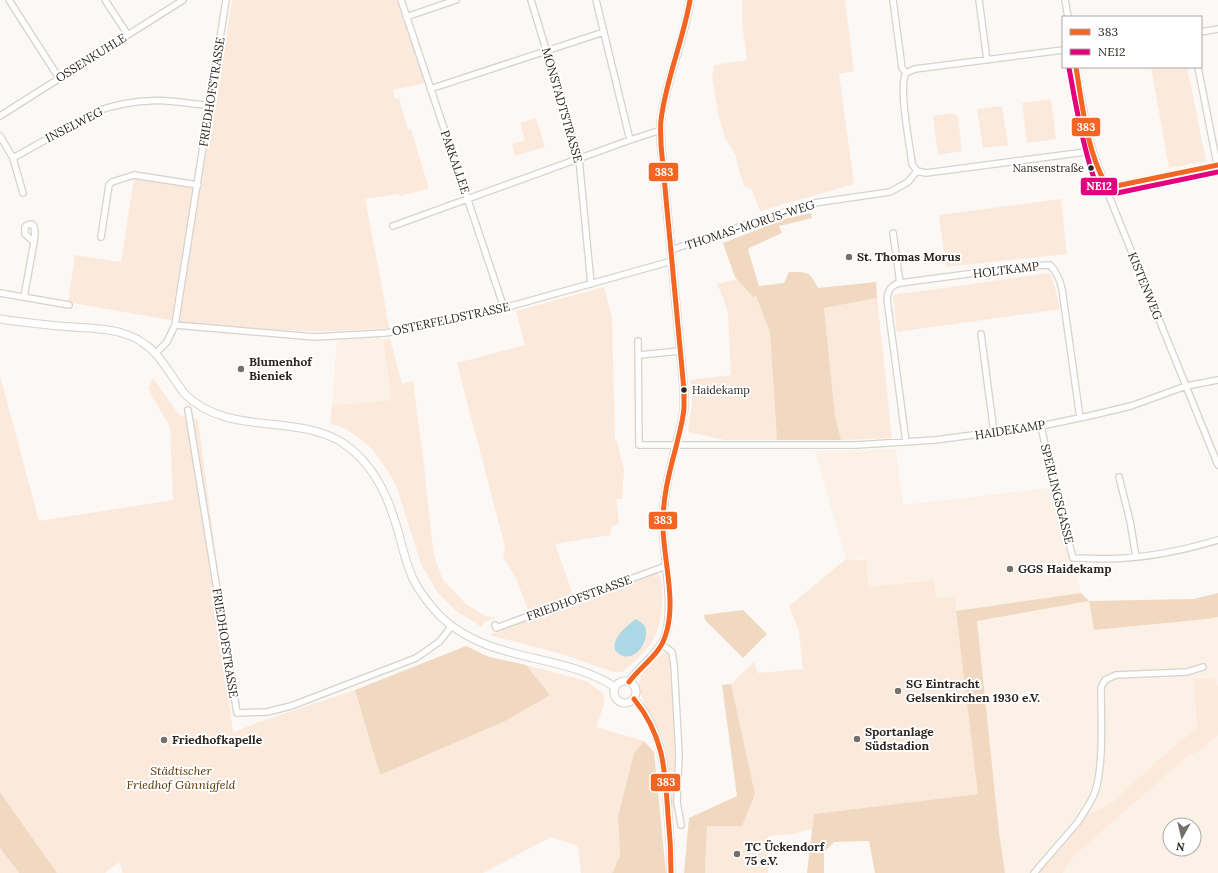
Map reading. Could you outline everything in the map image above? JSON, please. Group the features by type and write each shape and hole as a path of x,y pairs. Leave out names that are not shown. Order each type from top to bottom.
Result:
{"street":[{"path":"9,0 59,78"},
{"path":"105,0 128,35"},
{"name":"OSSENKUHLE","path":"0,116 183,0"},
{"name":"FRIEDHOFSTRASSE","path":"156,353 167,342 176,325 226,0"},
{"name":"PARKALLEE","path":"401,0 504,308"},
{"path":"406,16 456,0"},
{"name":"MONSTADTSTRASSE","path":"531,0 579,159 591,284"},
{"path":"596,0 630,140"},
{"path":"629,682 636,689 634,699 624,703 618,701 614,695 615,687 619,683 629,682 661,644 666,632 669,608 663,528 664,497 684,409 661,145 661,130 662,114 690,0"},
{"path":"893,0 902,68 906,73"},
{"path":"979,0 987,60"},
{"path":"1066,0 1068,16"},
{"path":"1202,32 1218,29"},
{"path":"430,89 604,32"},
{"path":"1062,50 915,69 906,73 903,86 904,102 912,164 917,171 926,174 1093,151"},
{"path":"1076,68 1086,123 1098,169 1104,182 1110,186 1218,166 1198,68"},
{"name":"INSELWEG","path":"13,158 97,111 112,106 147,100 168,100 210,106"},
{"path":"392,226 661,130"},
{"path":"0,136 13,158 23,193"},
{"name":"THOMAS-MORUS-WEG","path":"671,250 814,203 890,192 908,182 917,171"},
{"path":"101,237 109,186 112,182 134,175 198,185"},
{"name":"KISTENWEG","path":"1106,184 1109,196 1218,465"},
{"path":"893,233 900,283 891,287 888,299 906,442"},
{"path":"24,297 34,242"},
{"name":"OSTERFELDSTRASSE","path":"176,325 315,337 385,333 417,328 504,308 672,261"},
{"name":"HOLTKAMP","path":"900,283 1028,266 1050,265 1060,278 1080,418"},
{"path":"0,293 69,305"},
{"path":"0,319 119,331 137,339 156,353 184,393 207,410 234,419 309,430 342,442 368,464 384,491 411,575 429,604 452,626 466,636 486,645 588,674 615,687"},
{"path":"981,334 994,433"},
{"path":"638,341 639,355 680,351"},
{"name":"HAIDEKAMP","path":"639,355 640,445 856,445 935,440 1041,426 1080,418 1131,406 1186,386 1218,380"},
{"name":"FRIEDHOFSTRASSE","path":"188,410 237,713 267,712 291,706 416,658 430,650 439,642 452,626"},
{"name":"SPERLINGSGASSE","path":"1041,426 1054,487 1073,558 1124,558 1162,554 1192,548 1218,540"},
{"path":"1119,477 1130,521 1136,557"},
{"name":"FRIEDHOFSTRASSE","path":"495,624 496,628 666,566"},
{"path":"661,644 672,652 674,665 679,746 677,802 681,825"},
{"path":"1034,873 1078,822 1095,792 1100,766 1101,687 1105,680 1116,675 1187,672 1203,667"},
{"path":"634,699 652,726 661,750 668,805 671,873"}],"shaded area":[{"path":"811,213 812,218 779,226 782,233 749,248 748,250 759,286 784,283 789,272 800,272 810,275 818,288 876,282 877,298 824,308 835,416 841,440 777,440 770,333 756,296 753,297 735,277 723,243 788,218"},
{"path":"377,335 383,340 391,397 388,402 332,405 337,338"},
{"path":"896,449 903,505 1050,488 1081,593 956,611 956,597 936,599 934,580 869,587 866,560 864,557 846,559 815,451"},
{"path":"1081,593 1089,601 977,621 999,832 1005,873 875,873 869,841 834,842 824,852 824,873 807,873 814,814 978,794 956,611"},
{"path":"1218,593 1218,617 1094,630 1089,601 1194,599"},
{"path":"1089,601 1094,630 1218,617 1218,873 1005,873 999,832 977,621"},
{"path":"743,610 767,634 743,658 705,620 704,615"},
{"path":"466,646 489,657 526,665 550,695 503,722 380,775 355,690"},
{"path":"731,684 755,794 742,826 707,826 705,873 684,873 689,818 737,796 722,685"},
{"path":"644,741 654,752 666,873 612,873 620,856 618,816 634,753"},
{"path":"0,792 57,873 19,873 0,848"}],"green space":[{"path":"232,0 397,0 425,83 393,90 395,99 399,98 408,130 411,129 429,189 399,196 398,194 365,199 389,328 337,331 299,331 239,327 180,322 68,302 75,255 121,262 134,178 200,188 209,130 212,129"},
{"path":"742,0 845,0 854,71 839,74 854,184 760,211 751,188 749,189 747,186 744,187 736,159 737,157 725,138 718,114 712,76 715,65 747,60 742,23"},
{"path":"1151,68 1187,68 1206,161 1169,168"},
{"path":"1051,99 1056,139 1027,143 1022,103"},
{"path":"1002,106 1008,145 983,148 977,109"},
{"path":"953,113 958,117 962,151 938,155 933,116"},
{"path":"536,118 545,147 515,156 512,144 525,140 520,123"},
{"path":"1061,199 1067,254 946,267 939,215"},
{"path":"1050,273 1060,309 897,332 893,295"},
{"path":"738,279 753,296 756,296 770,333 777,440 725,440 688,432 692,402 690,380 731,375 728,314 717,284"},
{"path":"604,287 612,318 615,441 617,441 624,470 622,499 616,499 619,523 612,527 610,535 555,544 573,595 529,612 515,576 503,557 505,549 504,543 457,363 525,345 516,311"},
{"path":"877,298 892,438 841,440 835,416 824,308"},
{"path":"390,339 402,384 413,381 433,549 437,565 443,580 466,604 485,616 496,618 484,622 482,627 456,611 437,592 421,564 397,488 391,476 373,450 358,437 344,428 330,423 332,405 388,401 391,397 383,340"},
{"name":"Städtischer Friedhof Günnigfeld","path":"0,376 39,521 173,500 170,427 148,389 153,378 179,415 198,420 221,595 217,597 233,733 256,723 355,690 380,775 550,695 526,665 586,681 604,694 604,704 596,727 644,741 634,753 618,816 620,856 612,873 581,873 578,846 551,837 483,873 123,873 119,862 105,873 57,873 0,792"},
{"name":"Sportanlage Südstadion","path":"846,559 866,560 869,587 934,580 936,598 956,597 956,611 979,794 814,814 812,829 793,834 769,836 768,873 705,873 707,826 755,794 731,684 754,662 758,673 803,669 799,631 789,606"},
{"path":"654,573 659,575 662,585 662,608 660,623 651,644 623,672 614,672 555,652 489,635"},
{"path":"664,653 669,654 670,660 675,735 674,809 672,809 668,763 662,736 644,703 639,689 640,679 645,670 652,662"},
{"path":"1214,678 1218,687 1218,735 1194,755 1192,752 1075,855 1062,873 1038,873 1086,816 1112,803 1175,745 1197,729 1194,679"},
{"path":"0,848 19,873 0,873"}],"water":[{"path":"636,619 644,625 646,638 639,650 634,655 621,655 615,650 618,636"}],"transit line":[{"name":"383","path":"629,682 658,650 665,637 670,611 663,518 665,497 683,418 684,390 661,145 661,120 663,105 690,0"},
{"name":"NE12","path":"1069,68 1080,127 1089,162 1093,176 1103,190 1117,193 1218,172"},
{"name":"383","path":"1076,68 1083,112 1090,143 1094,158 1106,184"},
{"name":"383","path":"1106,184 1116,186 1218,165"},
{"name":"383","path":"634,699 652,726 664,768 670,836 671,873"}],"place":[{"name":"Nansenstraße","path":"1091,168"},
{"name":"St. Thomas Morus","path":"849,257"},
{"name":"Blumenhof Bieniek","path":"241,369"},
{"name":"Haidekamp","path":"684,390"},
{"name":"GGS Haidekamp","path":"1010,569"},
{"name":"SG Eintracht Gelsenkirchen 1930 e.V.","path":"898,691"},
{"name":"Sportanlage Südstadion","path":"857,739"},
{"name":"Friedhofkapelle","path":"164,740"},
{"name":"TC Ückendorf 75 e.V.","path":"737,854"}]}
